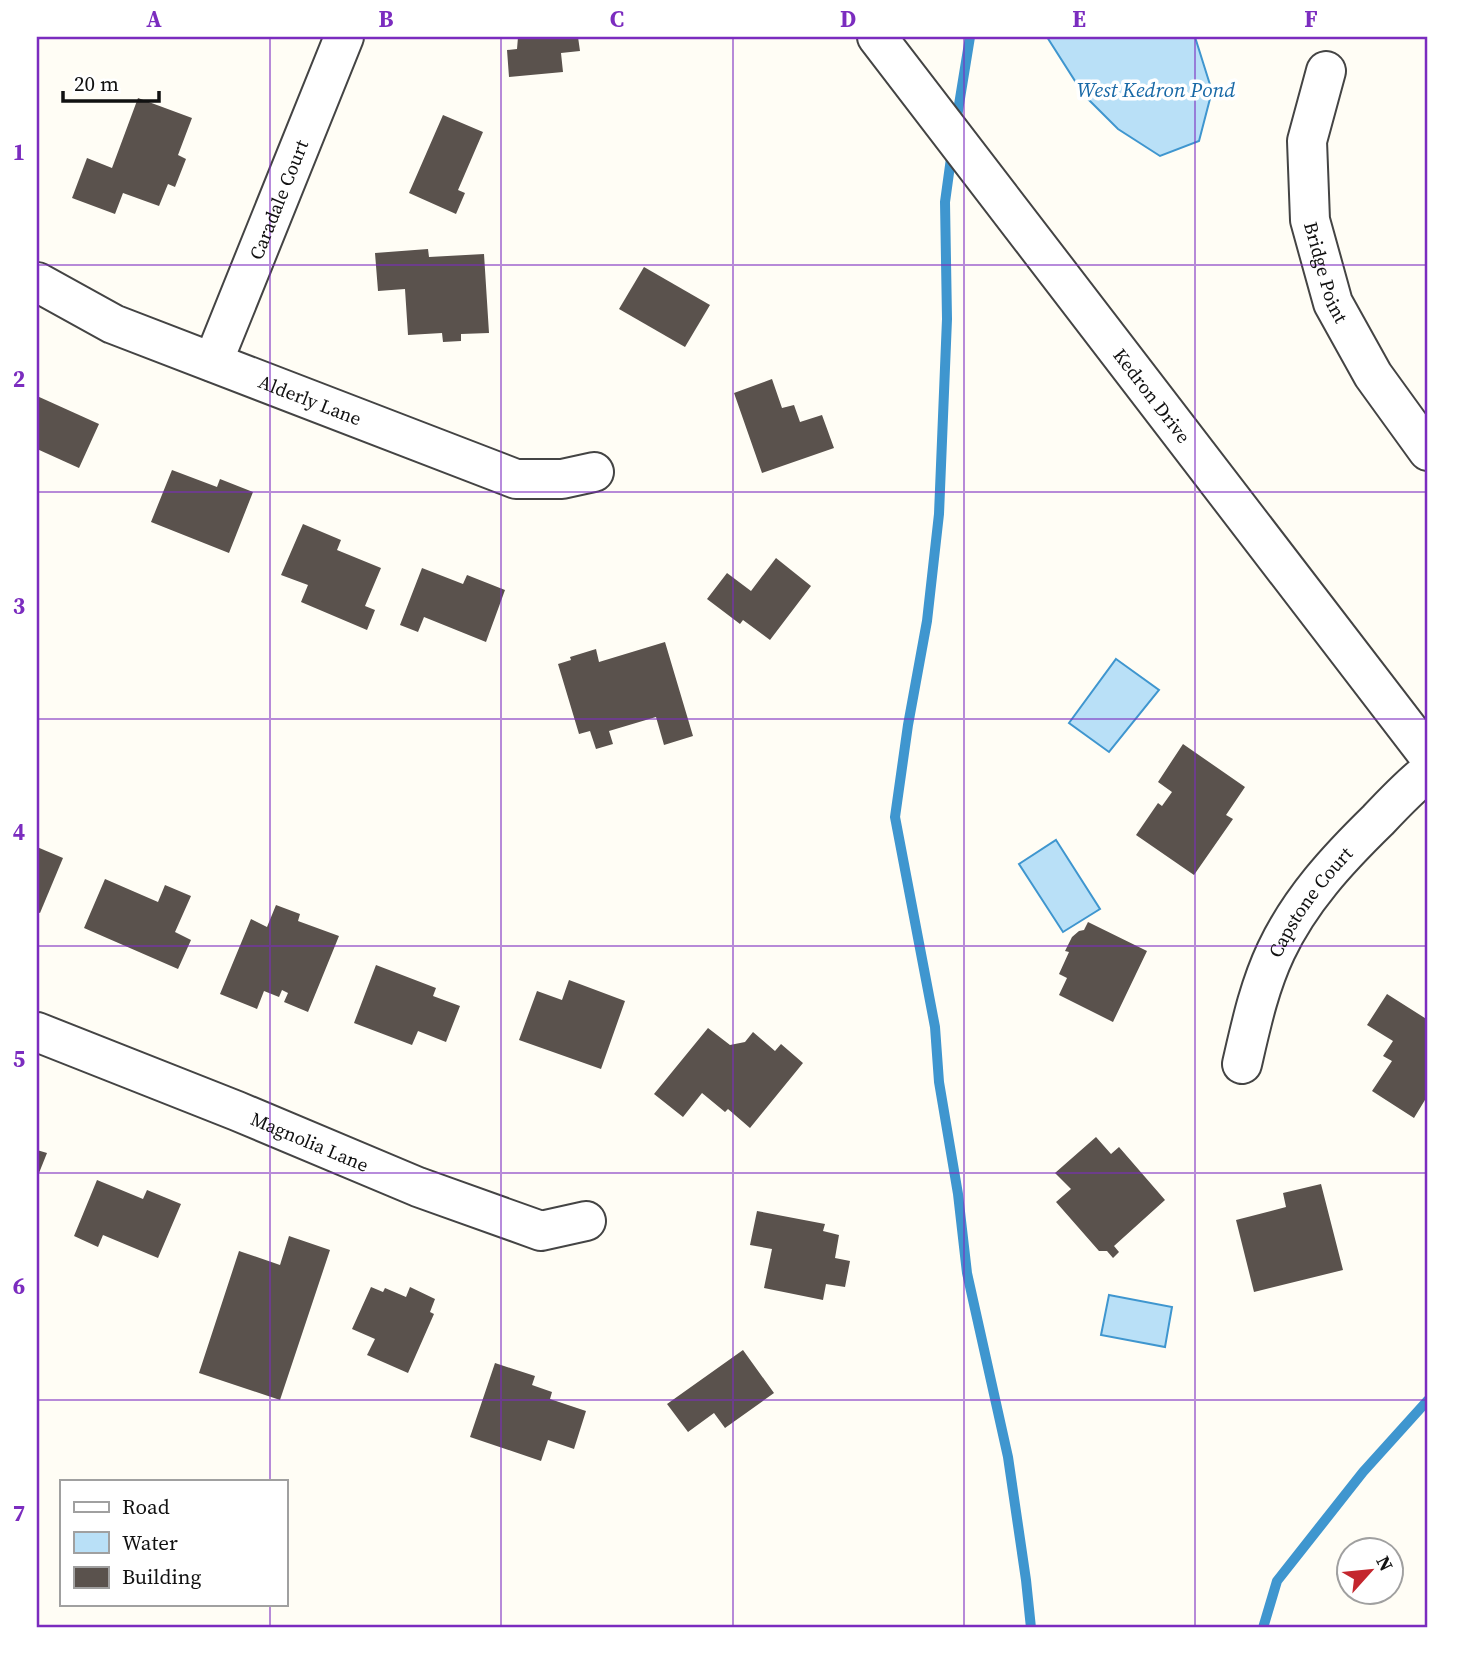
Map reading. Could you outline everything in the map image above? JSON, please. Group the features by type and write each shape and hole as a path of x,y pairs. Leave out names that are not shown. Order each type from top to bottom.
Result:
{"street":[{"name":"Caradale Court","path":"213,362 344,37"},
{"name":"Kedron Drive","path":"877,37 1428,755"},
{"name":"Bridge Point","path":"1326,71 1307,141 1310,220 1333,303 1373,375 1428,451"},
{"name":"Alderly Lane","path":"37,282 113,324 516,479 562,479 594,472"},
{"name":"Capstone Court","path":"1241,1063 1265,977 1297,911 1354,843 1428,772"},
{"name":"Magnolia Lane","path":"37,1032 237,1111 418,1187 541,1231 586,1221"}],"water":[{"name":"West Kedron Pond","path":"1047,37 1195,37 1212,91 1199,141 1160,156 1118,129 1084,95"},
{"path":"1116,659 1159,690 1109,752 1069,723"},
{"path":"1056,840 1100,909 1063,932 1019,864"},
{"path":"1109,1295 1172,1307 1165,1347 1101,1335"}],"building":[{"path":"518,37 578,37 580,51 561,53 563,72 509,77 507,50 517,49"},
{"path":"138,98 192,118 178,155 186,159 175,187 168,184 159,206 123,193 115,214 72,198 87,158 112,168"},
{"path":"443,115 483,132 458,190 465,193 456,214 409,193"},
{"path":"428,249 429,257 484,254 489,333 461,334 461,341 443,342 442,333 408,335 405,289 378,291 375,253"},
{"path":"644,267 710,305 685,347 619,309"},
{"path":"772,379 782,408 794,405 800,422 822,415 834,448 762,473 734,393"},
{"path":"37,396 99,424 79,468 37,449"},
{"path":"172,470 217,487 220,479 253,492 229,553 151,522"},
{"path":"303,524 341,540 337,550 381,568 365,606 375,610 367,630 301,602 308,585 281,575"},
{"path":"776,558 811,586 770,640 743,620 740,624 707,599 727,573 751,591"},
{"path":"422,568 463,584 467,575 505,590 486,642 424,617 418,632 400,625"},
{"path":"665,642 693,736 664,745 656,717 609,731 613,744 596,749 590,731 579,734 558,664 571,660 570,657 596,649 599,662"},
{"path":"1183,744 1245,787 1226,815 1233,819 1194,875 1136,835 1158,803 1162,806 1172,792 1158,782"},
{"path":"37,847 63,858 40,913 37,912"},
{"path":"105,879 158,902 165,885 191,896 175,932 191,940 178,969 84,928"},
{"path":"276,905 300,914 298,921 339,936 308,1012 284,1002 288,993 282,990 279,997 264,991 257,1009 220,994 251,919 267,927"},
{"path":"1088,922 1147,951 1113,1022 1059,995 1067,978 1059,974 1069,952 1065,951 1072,937 1084,930"},
{"path":"376,965 436,988 433,996 460,1006 446,1042 418,1031 412,1045 354,1023"},
{"path":"569,980 625,1001 601,1069 519,1040 537,991 562,1000"},
{"path":"1387,994 1428,1020 1428,1095 1414,1118 1372,1091 1392,1061 1383,1056 1393,1041 1367,1025"},
{"path":"708,1028 730,1045 745,1042 753,1032 775,1051 781,1044 803,1063 750,1128 728,1109 725,1112 702,1093 683,1117 654,1094"},
{"path":"1096,1137 1111,1154 1119,1147 1165,1200 1114,1246 1119,1252 1113,1258 1107,1251 1099,1251 1056,1202 1071,1189 1055,1173"},
{"path":"37,1150 47,1153 37,1178"},
{"path":"97,1180 143,1199 147,1190 181,1204 158,1258 103,1235 98,1247 74,1236"},
{"path":"1321,1184 1343,1270 1254,1292 1236,1220 1286,1207 1283,1193"},
{"path":"757,1211 825,1224 823,1231 839,1235 835,1258 850,1261 845,1287 826,1284 823,1300 764,1288 772,1249 750,1245"},
{"path":"289,1236 330,1250 280,1400 199,1373 239,1251 280,1265"},
{"path":"371,1287 383,1292 385,1288 406,1297 410,1287 435,1299 430,1312 434,1314 408,1373 367,1355 375,1339 352,1329"},
{"path":"743,1350 774,1393 725,1428 714,1413 688,1432 667,1404"},
{"path":"495,1363 535,1376 532,1385 552,1392 550,1399 586,1411 574,1449 548,1440 541,1461 470,1437"}],"waterway":[{"path":"956,123 970,37"},
{"path":"952,151 945,202 947,319 939,514 927,621 895,817 935,1027 939,1082 958,1194 967,1273 1008,1457 1031,1628"},
{"path":"1263,1628 1277,1581 1363,1472 1428,1400"}]}
